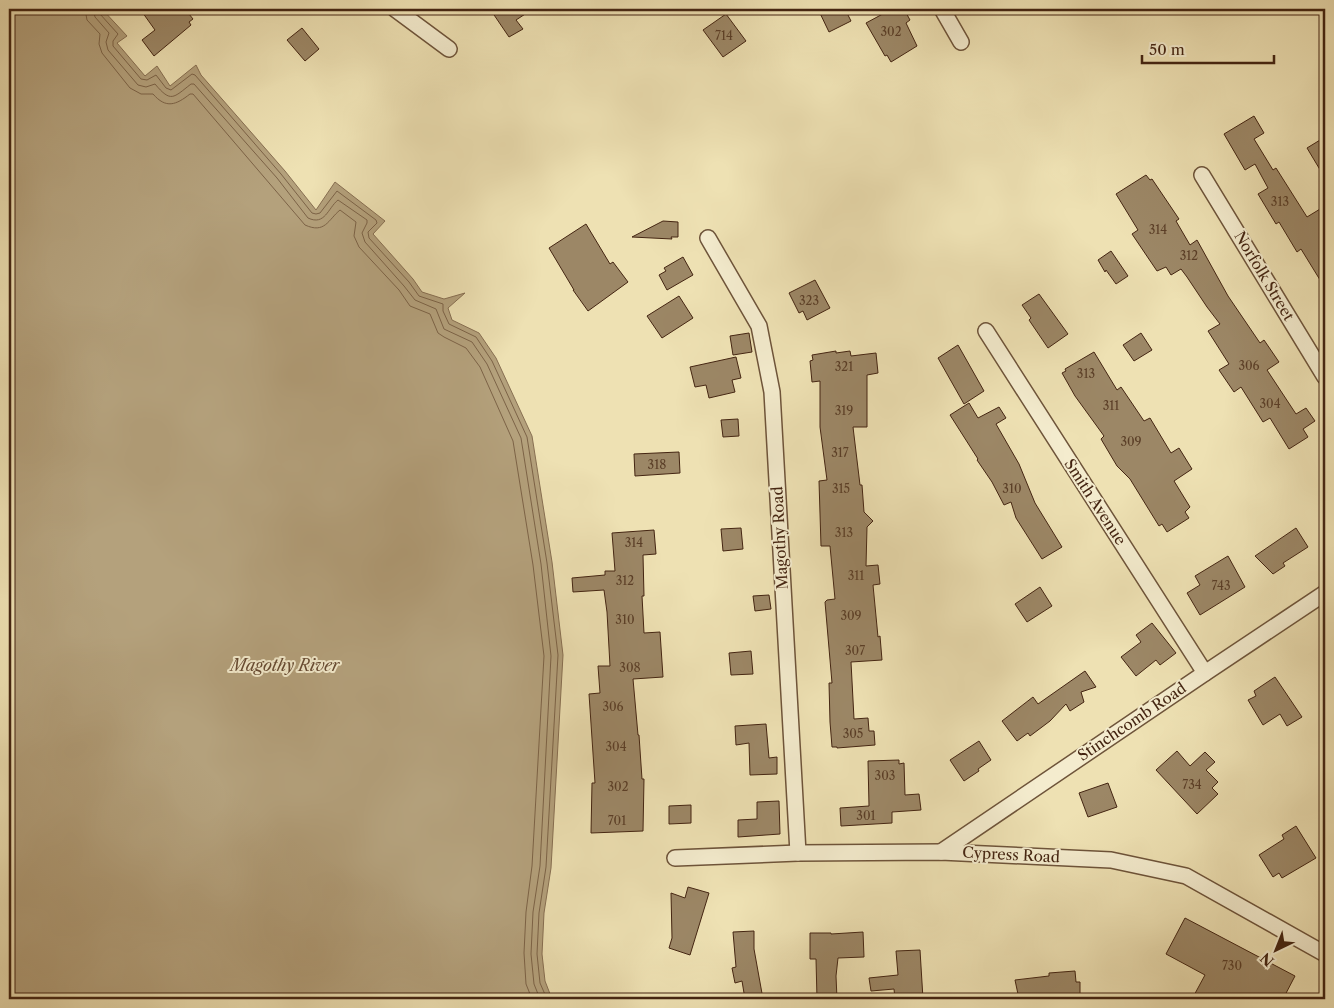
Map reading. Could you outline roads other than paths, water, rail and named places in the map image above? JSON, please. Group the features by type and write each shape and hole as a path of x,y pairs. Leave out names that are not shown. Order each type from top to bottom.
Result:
{"street":[{"path":"942,9 961,42"},
{"path":"402,10 449,50"},
{"name":"Norfolk Street","path":"1202,175 1325,377"},
{"name":"Magothy Road","path":"708,238 758,326 772,392 798,854"},
{"name":"Smith Avenue","path":"986,331 1205,672"},
{"name":"Stinchcomb Road","path":"941,852 1205,672 1325,593"},
{"name":"Cypress Road","path":"675,858 941,852 1111,860 1186,876 1325,954"}],"water":[{"name":"Magothy River","path":"9,9 102,9 127,36 117,43 145,76 157,66 170,86 196,65 201,75 285,171 316,210 335,182 385,221 373,234 413,279 422,292 444,299 465,293 448,308 452,320 479,333 496,358 532,436 552,562 563,655 551,868 544,913 542,954 545,981 552,999 9,999"}]}
